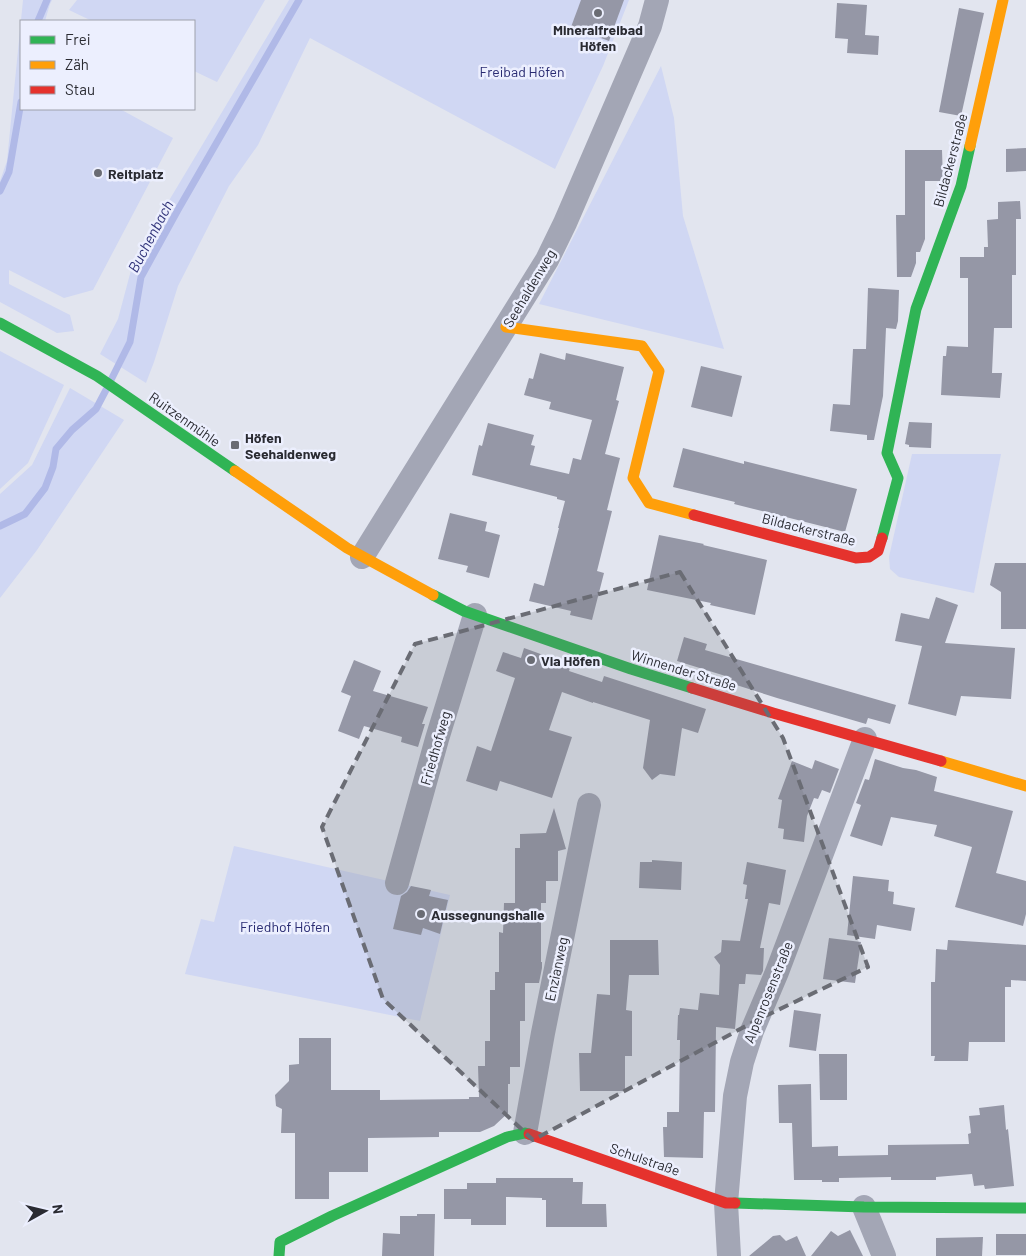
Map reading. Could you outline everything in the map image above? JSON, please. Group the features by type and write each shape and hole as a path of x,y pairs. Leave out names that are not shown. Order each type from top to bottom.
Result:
{"street":[{"name":"Seehaldenweg","path":"354,553 506,327 547,260 566,223 650,26 657,0"},
{"name":"Bildackerstraße","path":"506,327 642,346 659,371 633,478 649,503 856,558 869,557 878,551 898,478 887,453 916,309 961,186 1003,0"},
{"name":"Ruitzenmühle","path":"0,323 96,376 354,553"},
{"name":"Winnender Straße","path":"354,553 464,611 631,670 1026,786"},
{"name":"Friedhofweg","path":"397,882 475,615"},
{"name":"Alpenrosenstraße","path":"729,1256 726,1203 735,1096 742,1062 752,1031 777,972 865,739"},
{"name":"Enzianweg","path":"525,1133 589,805"},
{"name":"Schulstraße","path":"525,1133 726,1203 864,1207 1026,1208"},
{"path":"280,1256 280,1242 332,1216 507,1138 525,1133"},
{"path":"864,1207 884,1256"}],"highlighted area":[{"path":"680,572 783,738 868,967 759,1019 533,1140 383,999 322,827 415,644"}],"green space":[{"name":"Reitplatz","path":"23,0 52,0 45,20 21,20"},
{"path":"77,0 265,0 217,82 195,71 195,20 90,20 69,10"},
{"name":"Freibad Höfen","path":"289,0 629,0 603,66 555,169 310,38 258,145 229,186 178,286 146,383 100,354 118,319 134,259"},
{"name":"Reitplatz","path":"20,30 20,110 122,110 173,138 93,290 64,298 9,270 9,284 70,315 74,331 57,333 0,302 0,181 7,161"},
{"path":"661,66 674,118 683,216 724,349 539,304"},
{"path":"0,351 64,385 28,463 0,489"},
{"path":"70,388 124,420 37,550 0,598 0,494 32,465"},
{"path":"912,454 1001,454 974,593 899,577 890,569 889,557"},
{"name":"Friedhof Höfen","path":"234,846 450,895 420,1021 185,974 201,919 214,922"}],"building":[{"name":"Mineralfreibad Höfen","path":"581,0 624,0 609,41 571,27"},
{"path":"837,3 867,5 865,35 879,36 878,55 847,53 848,39 835,38"},
{"path":"959,8 984,13 961,116 939,112"},
{"path":"1026,148 1026,171 1006,172 1006,149"},
{"path":"905,150 942,150 943,181 925,181 925,239 920,252 916,252 916,263 911,277 897,277 896,215 905,215"},
{"path":"1020,201 1021,219 1016,219 1016,275 1012,275 1012,328 994,328 992,373 1002,373 1000,398 941,395 943,356 946,356 947,346 968,347 968,278 960,278 960,257 984,257 984,247 988,247 987,220 998,219 998,202"},
{"path":"868,288 899,290 896,329 886,328 883,396 874,440 867,440 867,435 830,431 833,404 850,405 853,349 866,349"},
{"path":"540,353 565,360 566,353 624,367 616,400 619,401 605,454 620,458 607,510 612,511 597,571 604,573 592,620 570,615 571,611 529,601 534,583 544,586 565,501 557,499 557,497 472,475 479,445 482,446 488,423 534,435 531,445 535,446 530,465 569,474 573,458 581,460 592,420 549,409 551,402 524,395 529,378 533,379"},
{"path":"701,366 742,376 732,417 691,407"},
{"path":"909,422 932,423 931,448 909,447 909,445 905,444"},
{"path":"683,448 744,464 744,461 857,489 845,532 673,487"},
{"path":"450,513 487,522 485,531 500,535 489,578 466,572 468,566 438,559"},
{"path":"659,535 767,560 755,615 710,605 711,603 647,590"},
{"path":"995,563 1026,563 1026,629 1001,629 1001,592 990,585"},
{"path":"936,597 958,605 945,643 1015,648 1011,699 961,696 956,716 908,704 922,646 895,641 901,613 929,619"},
{"path":"684,637 707,644 705,650 896,705 890,724 868,718 866,724 777,698 730,683 732,678 677,661"},
{"path":"524,648 571,665 569,671 602,682 604,676 706,709 698,733 682,728 675,776 660,774 652,780 643,768 650,720 562,692 549,730 572,737 552,798 500,781 497,791 466,781 477,746 491,751 515,678 496,671 503,652 521,658"},
{"path":"354,660 381,671 373,691 428,707 422,724 425,724 418,747 401,742 402,737 364,726 359,739 338,731 351,696 341,692"},
{"path":"875,759 937,777 934,791 1013,811 996,873 1026,881 1026,914 1023,926 955,907 972,847 934,836 937,825 891,817 882,846 850,836 861,805 856,803 865,779 869,780"},
{"path":"815,760 839,769 830,793 822,790 818,799 814,798 807,816 804,842 783,839 784,829 778,828 782,800 778,799 792,761 812,769"},
{"path":"554,808 566,849 558,851 558,881 546,881 546,903 541,903 542,968 539,983 525,983 525,1021 520,1021 520,1067 510,1067 508,1113 494,1126 480,1132 439,1132 439,1137 368,1138 368,1172 329,1172 329,1199 295,1199 295,1133 281,1133 282,1109 276,1106 275,1095 289,1081 289,1065 299,1064 299,1038 331,1038 331,1090 380,1090 380,1100 469,1099 469,1097 479,1097 478,1066 485,1066 485,1041 490,1041 490,990 495,990 495,972 499,972 499,932 503,933 504,903 515,903 515,848 520,848 520,834 546,833"},
{"path":"652,860 682,862 681,890 639,888 640,862 652,862"},
{"path":"747,862 786,870 780,905 769,903 760,948 764,948 763,971 761,975 746,974 745,984 739,984 735,1029 716,1027 715,1112 704,1112 703,1158 664,1157 663,1127 667,1127 667,1112 679,1112 680,1040 677,1040 678,1015 680,1008 698,1010 700,993 719,995 720,965 714,957 721,952 722,940 740,941 748,899 745,899 747,885 743,884"},
{"path":"853,876 889,880 888,891 894,892 893,904 915,908 911,931 877,925 875,939 847,935"},
{"name":"Aussegnungshalle","path":"411,886 431,890 429,896 448,900 440,934 423,928 421,935 393,929 401,896"},
{"path":"829,938 861,942 855,983 823,979"},
{"path":"610,940 658,940 659,975 629,975 626,1010 632,1011 632,1056 625,1056 625,1091 580,1091 579,1053 591,1053 597,994 610,995"},
{"path":"948,940 1026,945 1026,981 1011,980 1011,987 1005,987 1005,1042 969,1042 968,1061 934,1061 935,1056 931,1056 931,982 935,982 936,949 947,950"},
{"path":"794,1010 821,1014 816,1051 789,1047"},
{"path":"819,1054 847,1054 847,1100 820,1100"},
{"path":"811,1084 812,1147 838,1146 838,1156 888,1155 888,1145 969,1144 968,1134 971,1133 969,1116 980,1115 979,1108 1004,1105 1014,1186 985,1189 984,1185 974,1186 972,1174 936,1177 936,1180 891,1180 891,1177 839,1178 839,1182 794,1180 792,1123 779,1123 778,1085"},
{"path":"496,1178 573,1178 573,1182 583,1182 582,1204 606,1204 607,1227 546,1227 546,1200 542,1200 542,1198 506,1197 506,1225 471,1225 471,1219 444,1219 444,1189 467,1189 467,1183 496,1183"},
{"path":"417,1214 435,1214 434,1256 382,1256 383,1233 400,1234 400,1216 417,1216"},
{"path":"850,1230 863,1256 811,1256 831,1231 838,1236"},
{"path":"996,1234 1026,1234 1026,1255 996,1255"},
{"path":"780,1235 786,1241 797,1236 806,1256 749,1256 773,1236"},
{"path":"983,1237 982,1256 936,1256 936,1238"}],"waterway":[{"path":"38,20 47,0"},
{"name":"Buchenbach","path":"111,380 130,342 141,277 299,0"},
{"path":"0,191 9,172 20,108"},
{"name":"Buchenbach","path":"0,526 25,514 45,488 53,467 56,449 72,430 96,409 106,390"}],"traffic: fast":[{"path":"882,538 898,478 887,453 916,309 961,186 970,146"},
{"path":"0,323 97,376 235,471"},
{"path":"433,595 464,611 631,669 692,688"},
{"path":"279,1256 280,1242 332,1216 507,1137 525,1133 529,1134"},
{"path":"735,1203 864,1207 1026,1208"}],"traffic: slow":[{"path":"970,146 1003,0"},
{"path":"506,327 642,346 659,371 633,478 649,503 694,515"},
{"path":"235,471 347,548 433,595"},
{"path":"941,761 1026,786"}],"traffic: jam":[{"path":"694,515 856,558 869,557 878,551 882,538"},
{"path":"692,688 941,761"},
{"path":"529,1134 726,1203 735,1203"}],"place":[{"name":"Mineralfreibad Höfen","path":"598,13"},
{"name":"Reitplatz","path":"98,173"},
{"name":"Höfen Seehaldenweg","path":"235,445"},
{"name":"Via Höfen","path":"531,660"},
{"name":"Aussegnungshalle","path":"421,914"}]}
